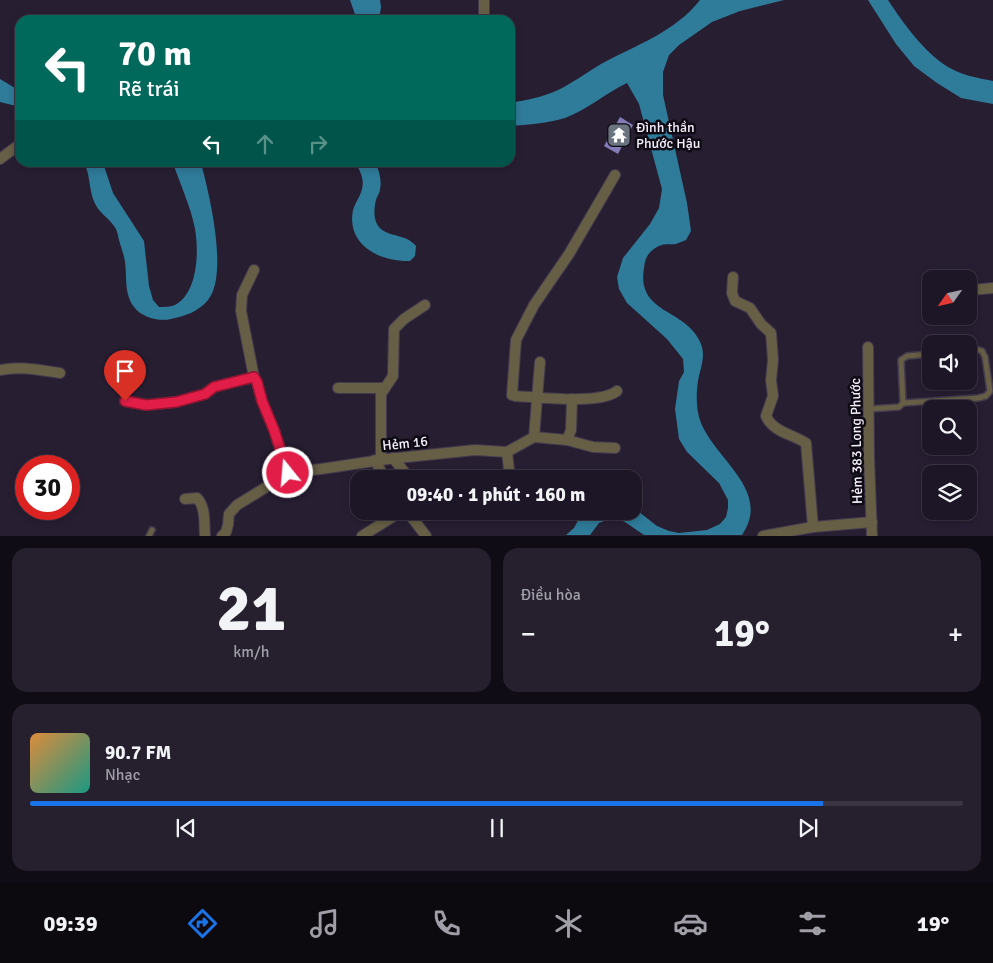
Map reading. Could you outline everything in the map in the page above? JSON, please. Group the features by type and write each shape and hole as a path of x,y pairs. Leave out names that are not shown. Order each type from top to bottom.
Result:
{"street":[{"path":"484,0 484,15"},
{"path":"0,159 15,148"},
{"path":"615,174 569,254 534,305 516,340 512,395 572,399 600,398 611,396 617,391"},
{"path":"254,270 242,295 241,311 254,377 288,473"},
{"path":"733,277 732,293 735,301 750,308 761,324 771,333 773,396 766,416 769,423 806,443 813,526"},
{"path":"978,289 993,288"},
{"path":"382,470 378,460 381,394 393,376 394,329 404,319 425,305"},
{"name":"Hẻm 383 Long Phước","path":"868,347 872,536"},
{"path":"534,437 540,362"},
{"path":"0,370 29,368 60,373"},
{"path":"125,401 146,405 176,402 205,394 214,387 254,377"},
{"path":"338,388 385,388"},
{"path":"567,440 571,430 572,399"},
{"path":"509,470 507,452 534,437 567,440 593,448 615,448"},
{"name":"Hẻm 16","path":"222,536 226,532 229,514 236,505 288,473 393,458 475,450 507,452"},
{"path":"393,458 403,470"},
{"path":"185,498 197,498 200,501 205,536"},
{"path":"362,536 388,520"},
{"path":"414,520 426,536"},
{"path":"763,536 813,526 872,522"}],"lane":[{"path":"869,409 899,406 903,403 986,396 990,391 985,357 982,352 977,350"},
{"path":"903,403 901,360 907,356 922,355"}],"water":[{"path":"350,0 380,0 380,15 355,15"},
{"path":"700,0 784,0 740,11 712,22 679,45 669,55 663,72 663,95 687,203 691,231 686,240 676,244 662,245 651,251 645,261 644,268 644,283 648,295 655,303 694,332 701,344 703,358 697,397 699,418 708,437 738,476 746,490 750,504 749,519 742,535 644,535 621,520 642,520 642,514 657,526 669,531 679,533 707,530 720,524 726,517 728,508 728,500 719,483 687,452 679,439 675,409 679,381 684,372 683,359 667,339 627,303 619,289 617,277 623,258 650,224 659,208 662,189 639,104 627,83 581,111 565,118 538,124 515,126 515,102 541,96 564,87 601,64 654,37 679,21"},
{"path":"868,0 888,0 922,45 948,67 964,74 993,81 993,104 961,98 914,66 896,44"},
{"path":"0,79 15,88 15,106 0,102"},
{"path":"85,167 104,167 113,193 144,241 149,286 153,300 159,307 167,307 175,305 183,299 188,291 195,271 197,248 193,221 174,167 202,167 215,233 217,272 214,288 208,300 200,308 191,313 161,320 151,318 137,311 127,291 125,259 117,231 95,204"},
{"path":"358,167 377,167 381,183 374,214 376,221 379,227 387,233 407,239 416,246 415,256 410,261 399,261 377,255 360,242 352,222 354,206 363,185"},
{"path":"578,520 606,520 599,523 590,535 566,535 574,528"}],"building":[{"name":"Đình thần Phước Hậu","path":"620,117 633,125 618,154 604,146"}],"place":[{"name":"Đình thần Phước Hậu","path":"619,135"}],"route":[{"path":"125,401 146,405 176,402 205,394 214,387 254,377 288,473"}]}
